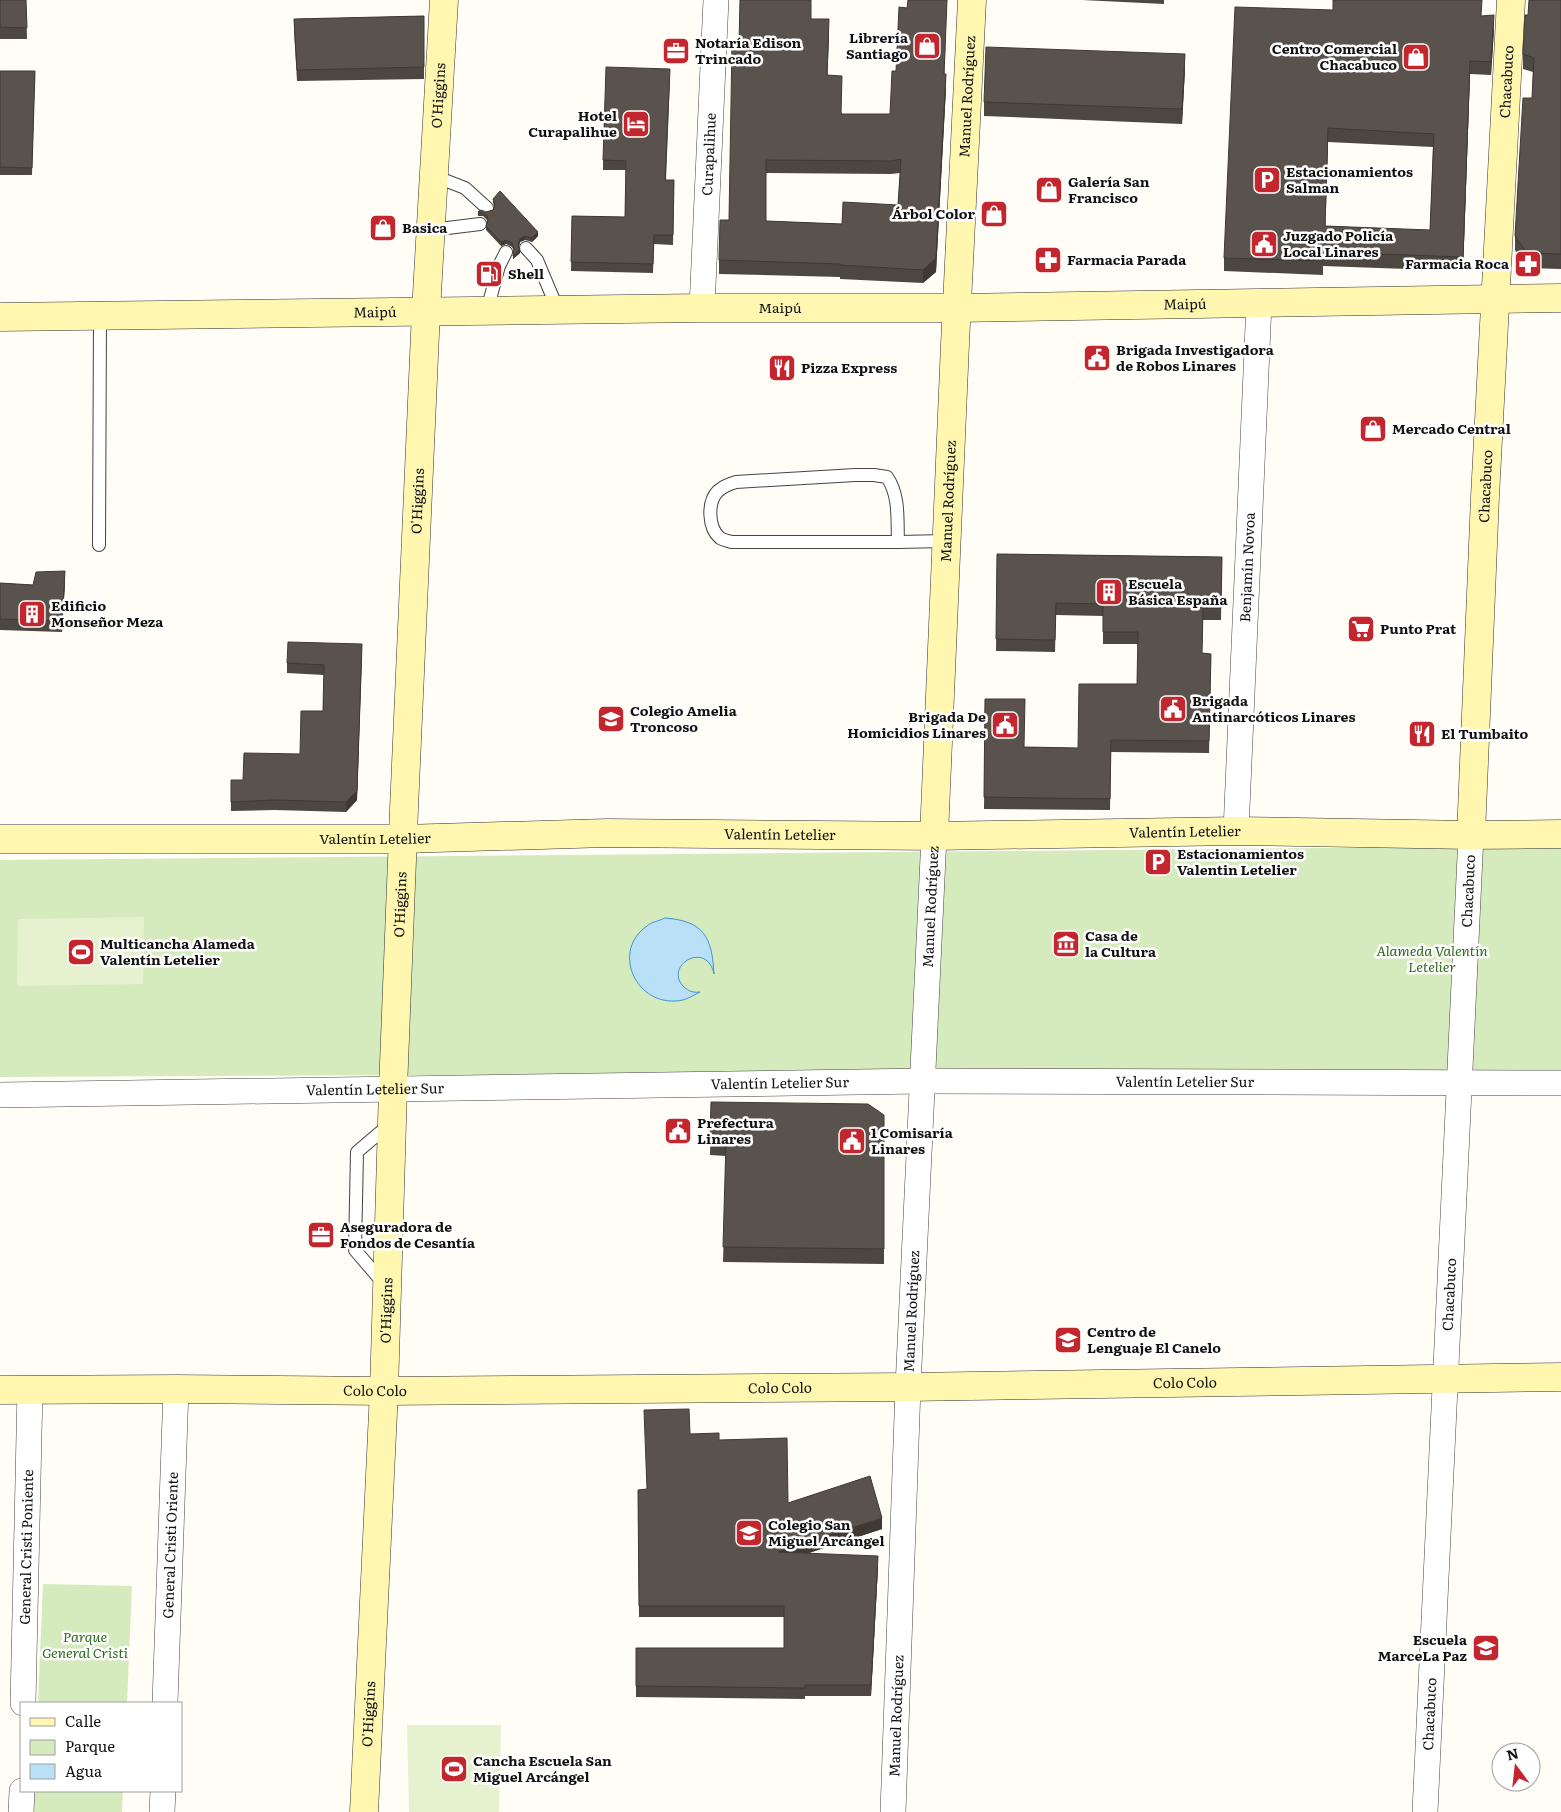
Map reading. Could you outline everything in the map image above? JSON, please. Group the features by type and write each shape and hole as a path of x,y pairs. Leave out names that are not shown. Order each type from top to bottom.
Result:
{"main road":[{"name":"O'Higgins","path":"364,1812 384,1391 393,1089 426,311 444,0"},
{"name":"Manuel Rodríguez","path":"934,836 972,0"},
{"name":"Chacabuco","path":"1470,835 1511,0"},
{"name":"Maipú","path":"0,317 487,310 957,308 1561,298"},
{"name":"Valentín Letelier","path":"0,839 403,839 607,833 934,836 1236,831 1470,835 1561,834"},
{"name":"Colo Colo","path":"0,1390 384,1391 908,1387 1561,1377"}],"street":[{"name":"Curapalihue","path":"702,308 716,0"},
{"name":"Benjamín Novoa","path":"1236,831 1259,303"},
{"name":"Chacabuco","path":"1425,1812 1470,835"},
{"name":"Manuel Rodríguez","path":"893,1812 908,1387 934,836"},
{"name":"Valentín Letelier Sur","path":"0,1095 923,1081 1561,1083"},
{"name":"General Cristi Oriente","path":"165,1702 176,1389"},
{"name":"General Cristi Poniente","path":"23,1702 30,1390"},
{"path":"21,1812 22,1792"},
{"path":"162,1792 162,1812"}],"lane":[{"path":"434,176 465,188 487,208"},
{"path":"431,230 480,224"},
{"path":"526,248 537,260 558,310"},
{"path":"487,310 499,266 506,252"},
{"path":"98,546 100,316"},
{"path":"898,542 895,495 886,477 855,475 736,482 725,486 717,492 712,500 711,518 713,530 721,539 732,542 898,542 946,541"}],"green space":[{"name":"Alameda Valentín Letelier","path":"1561,846 1561,1070 0,1077 0,860"},
{"name":"Multicancha Alameda Valentín Letelier","path":"144,917 143,984 17,986 18,919"},
{"name":"Parque General Cristi","path":"43,1584 132,1586 127,1702 38,1702"},
{"name":"Cancha Escuela San Miguel Arcángel","path":"407,1725 501,1725 499,1812 409,1812"},
{"path":"35,1792 123,1792 122,1812 34,1812"}],"water":[{"path":"665,918 689,923 697,927 708,941 711,950 714,974 710,964 704,959 696,957 689,959 679,970 679,978 683,986 691,991 700,992 682,1000 661,999 648,994 632,973 630,961 631,948 636,936 649,925"}],"building":[{"path":"0,0 26,0 27,28 0,27"},
{"path":"740,0 811,0 811,19 829,19 827,75 842,76 841,114 890,114 892,71 896,71 899,7 907,8 908,0 947,0 944,74 946,74 936,258 923,270 840,264 719,260 720,220 729,220 732,43 739,43","holes":["901,159 898,205 843,202 842,224 766,221 766,160 891,161"]},
{"path":"1333,0 1482,0 1481,16 1494,15 1491,62 1470,61 1463,257 1323,252 1323,261 1224,258 1235,7 1333,10","holes":["1328,128 1434,134 1430,230 1325,226"]},
{"path":"1529,0 1561,0 1561,254 1527,253 1515,236 1523,98 1532,98 1534,58 1523,54 1525,15 1528,15"},
{"path":"424,16 424,67 297,70 294,19"},
{"path":"986,47 1185,54 1182,109 984,102"},
{"path":"606,67 670,69 665,180 674,180 673,235 654,235 653,264 571,262 572,216 625,217 626,161 603,160"},
{"path":"0,71 35,71 32,168 0,167"},
{"path":"500,191 538,232 532,238 525,236 520,239 518,245 520,249 513,256 514,248 512,243 506,240 501,242 486,226 487,216 478,212 481,210 486,212 493,210 495,205 493,199"},
{"path":"997,554 1222,557 1221,608 1203,608 1202,653 1211,654 1209,741 1111,740 1110,799 984,797 985,699 1025,699 1024,747 1078,748 1079,684 1137,684 1138,632 1103,632 1103,604 1056,603 1055,640 996,639"},
{"name":"Edificio Monseñor Meza","path":"65,571 62,621 0,619 0,583 33,585 36,572"},
{"path":"288,642 362,644 357,791 346,802 275,800 231,802 231,780 243,780 244,753 300,754 301,711 323,711 324,665 287,663"},
{"path":"711,1102 868,1104 884,1115 884,1249 723,1247 726,1141 710,1140"},
{"path":"689,1409 690,1434 719,1433 719,1440 787,1438 788,1503 870,1476 882,1518 778,1552 878,1556 871,1685 805,1685 805,1688 636,1686 636,1648 784,1648 784,1606 639,1606 638,1490 647,1489 644,1410"}],"place":[{"name":"Librería Santiago","path":"927,46"},
{"name":"Notaría Edison Trincado","path":"676,51"},
{"name":"Centro Comercial Chacabuco","path":"1416,57"},
{"name":"Hotel Curapalihue","path":"636,124"},
{"name":"Estacionamientos Salman","path":"1267,180"},
{"name":"Galería San Francisco","path":"1049,190"},
{"name":"Árbol Color","path":"994,214"},
{"name":"Basica","path":"383,228"},
{"name":"Juzgado Policía Local Linares","path":"1264,244"},
{"name":"Farmacia Parada","path":"1048,260"},
{"name":"Farmacia Roca","path":"1528,264"},
{"name":"Shell","path":"489,274"},
{"name":"Brigada Investigadora de Robos Linares","path":"1097,358"},
{"name":"Pizza Express","path":"782,368"},
{"name":"Mercado Central","path":"1373,429"},
{"name":"Escuela Básica España","path":"1109,592"},
{"name":"Edificio Monseñor Meza","path":"32,614"},
{"name":"Punto Prat","path":"1361,629"},
{"name":"Brigada Antinarcóticos Linares","path":"1173,709"},
{"name":"Colegio Amelia Troncoso","path":"611,719"},
{"name":"Brigada De Homicidios Linares","path":"1005,725"},
{"name":"El Tumbaito","path":"1422,734"},
{"name":"Estacionamientos Valentin Letelier","path":"1158,862"},
{"name":"Casa de la Cultura","path":"1066,944"},
{"name":"Multicancha Alameda Valentín Letelier","path":"81,952"},
{"name":"Prefectura Linares","path":"678,1131"},
{"name":"1 Comisaría Linares","path":"852,1141"},
{"name":"Aseguradora de Fondos de Cesantía","path":"321,1235"},
{"name":"Centro de Lenguaje El Canelo","path":"1068,1340"},
{"name":"Colegio San Miguel Arcángel","path":"749,1533"},
{"name":"Escuela MarceLa Paz","path":"1486,1648"},
{"name":"Cancha Escuela San Miguel Arcángel","path":"454,1769"}]}
